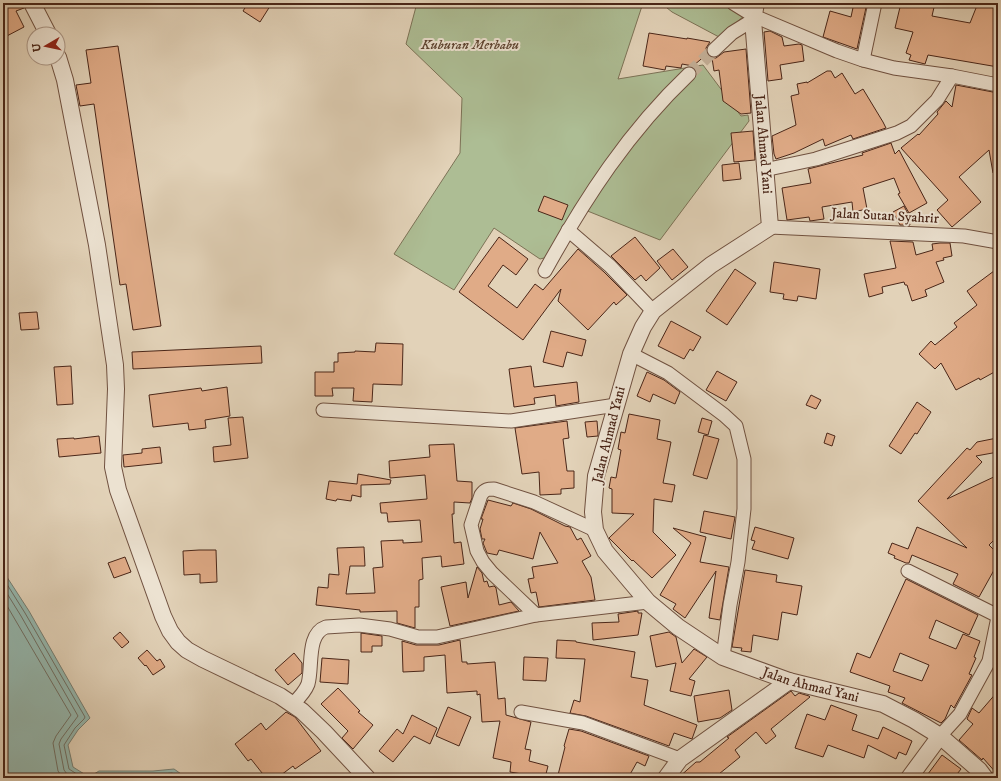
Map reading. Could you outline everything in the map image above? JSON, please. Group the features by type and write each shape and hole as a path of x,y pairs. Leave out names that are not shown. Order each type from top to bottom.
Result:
{"street":[{"path":"32,3 44,26"},
{"path":"734,3 837,51 863,60 894,68 952,76 998,85"},
{"path":"863,60 874,3"},
{"path":"714,50 755,13"},
{"name":"Jalan Ahmad Yani","path":"755,13 764,170 770,227 711,265 653,311 643,327 630,354 596,476 593,512 595,530 605,551 648,602 678,627 723,657 789,681 883,704 914,720 940,736 979,770 985,778"},
{"path":"61,66 65,80 97,245 115,365 116,389 112,467 120,496 163,616 170,631 178,642 187,650 202,659 280,696 293,704 324,732 367,778"},
{"path":"545,271 594,187 638,128 669,93 689,74"},
{"path":"764,170 816,159 897,133 911,126 937,100 952,76"},
{"name":"Jalan Sutan Syahrir","path":"770,227 964,236 998,242"},
{"path":"568,230 610,266 653,311"},
{"path":"630,354 668,373 724,415 736,426 744,459 744,509 738,562 723,657"},
{"path":"323,410 511,421 616,405"},
{"path":"536,615 492,573 483,562 477,551 472,525 481,495 488,488 494,489 534,502 595,530"},
{"path":"908,571 998,617 989,661 960,714 940,736 909,778"},
{"path":"293,704 304,692 307,685 316,635 326,626 360,625 390,629 418,637 437,637 536,615 648,602"},
{"path":"666,778 680,759 789,681"},
{"path":"521,712 583,723 680,759"}],"green space":[{"name":"Kuburan Merbabu","path":"417,3 643,3 618,79 703,65 741,116 748,115 749,121 660,240 575,206 548,257 540,259 494,228 454,290 394,254 460,153 462,98 406,44"},
{"path":"661,3 722,3 744,16 719,37 672,12"}],"water":[{"path":"3,571 29,611 90,718 78,730 68,745 73,767 89,777 99,771 153,771 174,769 187,778 3,778"}],"building":[{"path":"3,3 23,3 24,8 16,11 24,27 3,38"},
{"path":"248,3 272,3 260,22 243,11"},
{"path":"854,3 867,3 857,49 823,37 830,11 851,17"},
{"path":"901,3 935,3 932,16 970,23 978,3 998,3 998,67 928,55 925,64 909,60 911,55 906,53 913,32 895,28"},
{"path":"770,31 782,37 784,46 802,45 804,61 780,65 782,79 768,81 764,32"},
{"path":"649,33 710,42 706,48 707,54 693,66 682,64 681,68 666,66 665,70 643,66"},
{"path":"118,46 161,326 133,330 126,284 120,285 94,104 80,106 76,85 91,83 86,50"},
{"path":"746,49 751,113 741,114 723,101 719,70 714,71 712,58 716,58 724,52"},
{"path":"827,71 831,71 835,78 842,73 855,94 863,89 886,128 853,139 851,135 825,146 823,139 794,153 776,159 772,136 796,125 791,96 799,94 797,84 807,83"},
{"path":"956,85 998,93 998,173 993,173 989,150 959,177 981,202 952,227 937,210 948,200 901,148 918,134 919,135 938,114 937,112 946,101 952,107"},
{"path":"753,131 755,160 734,162 731,133"},
{"path":"891,143 895,154 899,150 927,203 909,213 898,194 900,193 894,178 863,188 867,209 853,212 852,202 822,207 824,219 810,221 809,217 787,220 782,188 811,183 808,169 863,155 862,153"},
{"path":"739,163 741,179 723,181 722,165"},
{"path":"544,196 568,205 562,220 538,211"},
{"path":"904,206 910,218 908,219 910,225 900,225 893,212"},
{"path":"499,237 528,259 516,275 503,265 488,286 517,308 535,284 543,290 578,249 627,295 616,305 614,302 588,330 558,301 561,289 523,340 459,292"},
{"path":"635,237 660,268 646,281 641,275 635,280 611,256"},
{"path":"890,241 913,242 916,255 933,250 932,244 950,243 952,256 943,258 944,260 936,262 944,282 925,290 927,296 912,301 907,285 905,285 904,282 882,287 883,293 869,297 864,274 896,268"},
{"path":"673,249 688,267 672,280 657,261"},
{"path":"774,262 820,269 816,299 798,296 797,301 783,299 784,294 770,292"},
{"path":"998,268 998,370 980,380 979,378 956,390 941,363 935,369 919,354 931,341 935,345 957,327 954,323 977,305 967,291"},
{"path":"735,269 756,283 727,325 706,311"},
{"path":"37,312 39,329 21,330 19,313"},
{"path":"671,321 701,337 693,351 690,349 684,359 658,346"},
{"path":"551,331 586,340 582,356 567,352 563,367 543,362"},
{"path":"376,343 403,344 402,385 373,384 372,402 353,401 354,388 332,388 333,396 315,396 315,372 334,372 334,362 338,362 338,353 355,351 375,352"},
{"path":"261,346 262,363 133,369 132,352"},
{"path":"71,366 73,404 57,405 54,367"},
{"path":"531,366 534,387 577,382 579,402 556,406 555,395 534,398 535,404 514,407 509,369"},
{"path":"717,371 737,382 726,401 706,390"},
{"path":"647,372 664,380 680,392 675,404 653,394 650,402 637,396"},
{"path":"227,387 230,416 205,420 206,428 189,430 188,423 153,427 149,395 201,388 202,391"},
{"path":"811,395 821,400 816,409 806,405"},
{"path":"917,402 931,412 917,434 915,433 901,454 889,446"},
{"path":"629,414 660,420 657,439 671,442 663,483 675,485 672,502 654,499 653,532 676,555 652,578 609,538 634,514 612,513 612,489 609,488 611,477 616,478 621,450 618,449 621,432 625,433"},
{"path":"243,417 248,458 214,462 213,447 231,445 228,418"},
{"path":"702,418 712,421 708,435 698,432"},
{"path":"567,421 569,438 563,439 567,471 574,471 574,488 561,489 561,494 540,495 539,472 522,474 515,428"},
{"path":"597,421 598,436 587,437 585,422"},
{"path":"827,433 835,436 832,446 824,443"},
{"path":"704,435 719,439 707,479 693,475"},
{"path":"99,436 101,453 59,457 57,439 74,439"},
{"path":"997,438 998,452 976,456 982,462 947,499 998,475 998,530 993,535 996,538 989,545 998,554 998,563 979,597 953,584 958,574 912,555 909,563 906,563 894,558 895,556 888,553 892,543 908,549 917,527 967,548 918,501 967,448 970,450 977,442"},
{"path":"454,444 457,481 472,482 472,498 470,503 454,502 454,514 452,514 454,543 461,542 464,564 442,567 441,556 422,558 423,579 419,580 419,607 415,607 415,628 397,623 397,611 360,612 360,610 316,605 318,587 328,588 329,574 339,575 337,548 364,547 365,566 350,566 346,594 375,593 373,568 383,567 381,541 403,540 403,543 422,542 420,520 388,522 387,513 381,513 380,503 427,499 425,475 390,478 389,461 430,457 429,445"},
{"path":"160,447 162,463 124,467 123,455 142,453 142,449"},
{"path":"358,474 391,480 390,484 361,485 361,497 352,495 351,501 326,499 329,481 357,484"},
{"path":"488,500 511,506 513,503 531,509 570,527 577,540 581,538 591,556 582,561 591,577 595,600 539,607 536,592 531,593 528,579 534,578 532,567 558,563 540,532 533,559 499,550 497,555 487,553 483,543 485,539 482,539 480,529 483,519 481,519"},
{"path":"704,511 735,517 731,539 700,532"},
{"path":"755,527 794,538 788,559 752,549 755,541 751,540"},
{"path":"673,528 706,537 700,562 729,567 720,620 709,618 716,571 685,618 673,609 676,604 660,595 691,543"},
{"path":"216,550 217,582 200,583 200,574 184,575 183,551"},
{"path":"125,557 131,572 114,578 108,563"},
{"path":"477,567 482,573 484,582 487,581 489,587 494,586 496,588 499,605 511,602 519,611 450,626 441,587 466,582 468,598"},
{"path":"745,570 777,575 776,582 802,586 797,615 782,612 778,640 753,635 751,652 741,651 742,648 732,647"},
{"path":"906,579 978,615 969,635 936,620 929,638 956,649 963,634 980,641 974,657 976,658 969,674 972,675 954,708 951,705 945,719 941,723 902,703 905,698 888,692 890,686 850,672 857,653 870,658","holes":["900,653 929,665 922,681 893,671"]},
{"path":"638,611 638,613 642,613 638,635 593,640 592,623 619,622 618,614"},
{"path":"120,632 129,642 122,648 113,638"},
{"path":"669,632 676,637 682,663 694,649 707,657 689,679 695,681 691,696 670,691 676,663 656,667 650,636"},
{"path":"361,633 382,636 382,646 372,646 372,652 361,652"},
{"path":"460,640 462,662 467,662 467,664 495,662 498,699 505,698 506,715 531,722 525,749 531,750 529,761 548,766 545,778 527,778 528,775 510,772 511,762 493,758 500,721 482,722 480,694 477,695 477,691 447,693 445,655 424,657 424,671 403,672 402,641 416,645 439,645"},
{"path":"557,640 576,641 635,652 631,677 648,680 644,705 697,725 692,739 674,733 669,746 586,716 570,713 574,700 580,702 585,659 556,658"},
{"path":"147,650 157,661 160,659 165,667 153,675 146,665 145,666 138,658"},
{"path":"294,653 302,663 302,673 288,685 275,670"},
{"path":"524,657 548,658 546,681 523,680"},
{"path":"322,658 349,660 348,684 320,682"},
{"path":"338,688 360,711 358,712 373,725 353,749 342,738 348,731 321,704"},
{"path":"729,690 732,710 720,718 698,722 694,696"},
{"path":"791,691 795,696 799,693 810,697 771,729 776,736 766,744 756,732 735,750 740,757 714,778 678,778 696,762 700,762 729,738 727,737"},
{"path":"998,691 998,775 983,758 982,760 959,740 973,724 967,719 972,708 979,713"},
{"path":"831,705 857,715 852,730 878,739 883,727 912,741 906,755 899,752 896,759 868,745 864,758 828,745 823,757 795,748 807,714 825,720"},
{"path":"448,707 471,717 459,746 436,736"},
{"path":"286,712 295,717 321,751 295,769 293,766 277,778 266,778 251,759 248,761 235,744 261,723 266,730"},
{"path":"412,715 437,728 430,744 414,736 393,762 379,751 397,729 403,734"},
{"path":"569,729 581,731 649,756 645,766 637,762 628,778 568,778 558,775"},
{"path":"942,755 961,769 954,778 925,778"}],"tunnel":[{"path":"689,74 714,50"}]}
